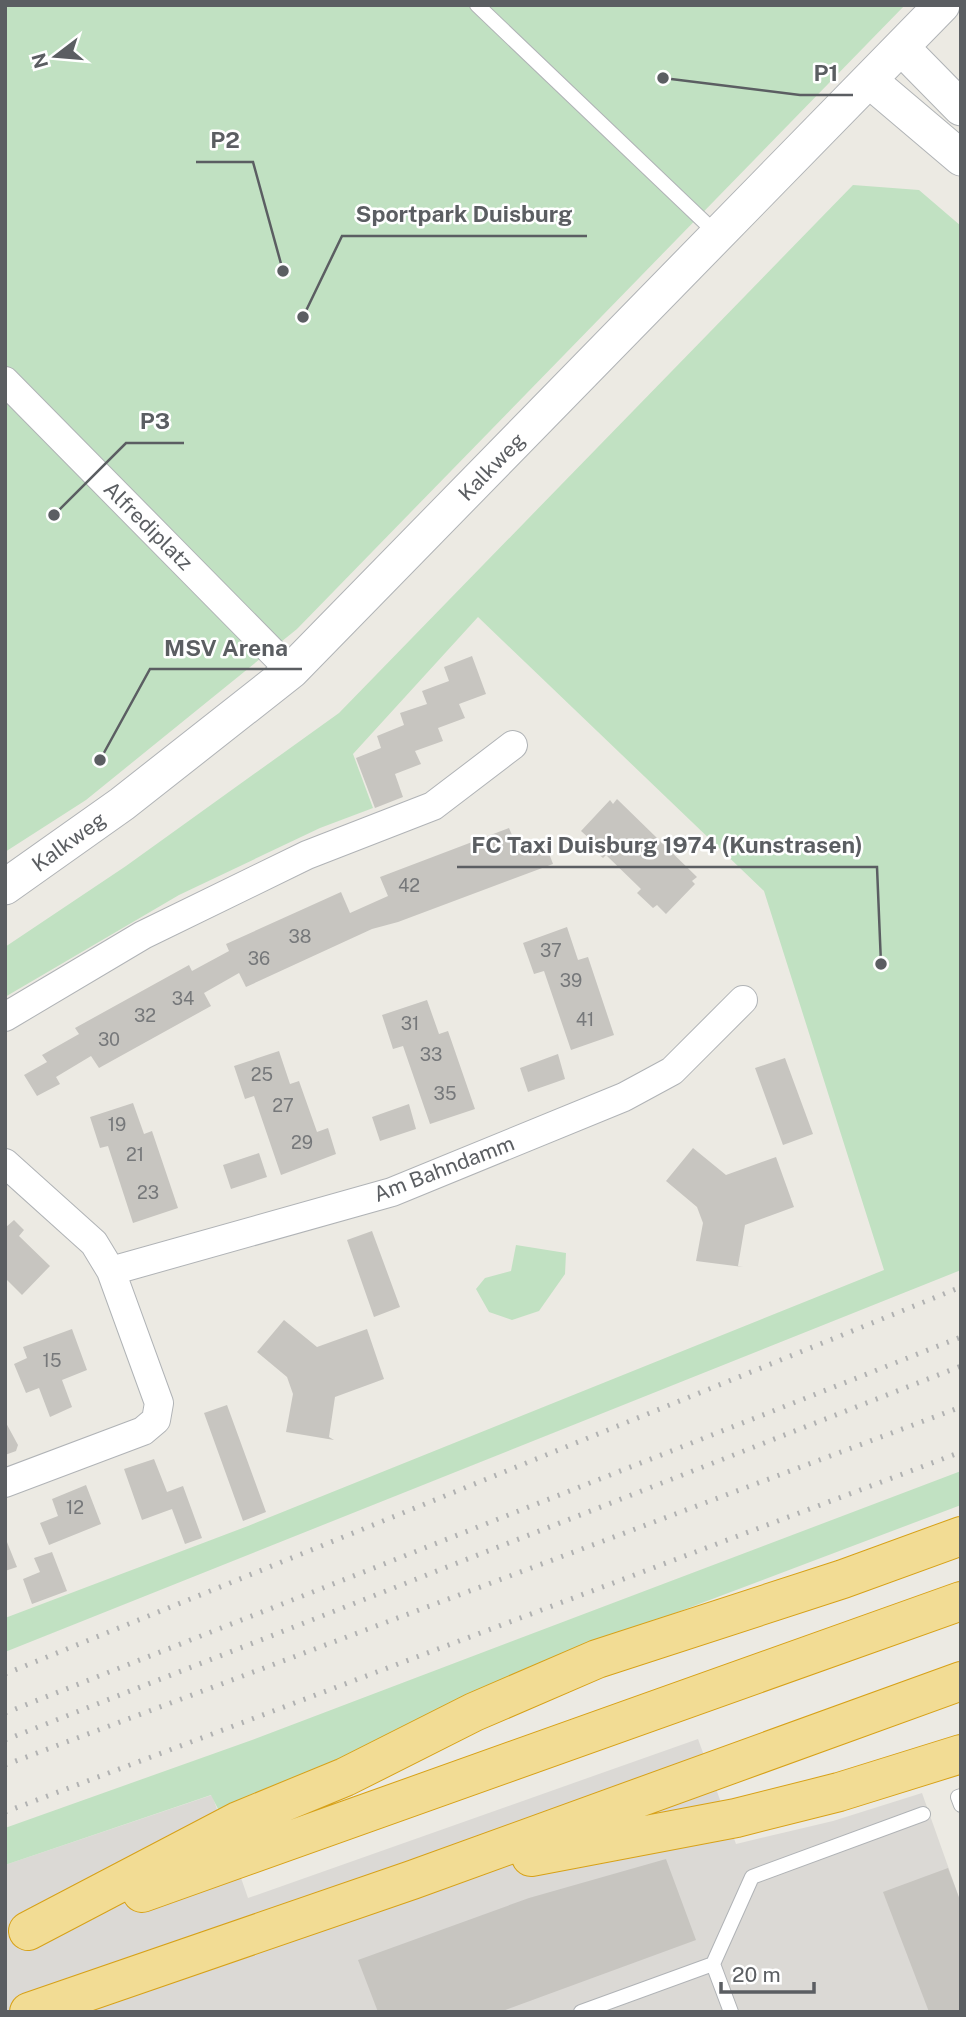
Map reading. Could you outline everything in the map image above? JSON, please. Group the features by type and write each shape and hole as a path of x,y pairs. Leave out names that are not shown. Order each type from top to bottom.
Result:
{"highway":[{"path":"245,1838 345,1777 474,1712 597,1659 842,1579 961,1536"},
{"path":"16,1935 245,1838 961,1601"},
{"path":"29,2012 412,1880 961,1681"},
{"path":"412,1880 736,1818 839,1792 961,1754"}],"street":[{"name":"Kalkweg","path":"5,887 122,804 291,671 942,5"},
{"path":"901,47 961,108"},
{"path":"869,80 961,158"},
{"name":"Alfrediplatz","path":"5,381 291,671"},
{"path":"5,1017 155,929 307,855 433,806 513,745"},
{"name":"Am Bahndamm","path":"111,1271 392,1192 624,1097 672,1071 743,1000"},
{"path":"5,1163 94,1243 111,1271 159,1403 156,1420 143,1431 5,1483"}],"lane":[{"path":"477,5 719,236"},
{"path":"961,1796 958,1797 961,1805"},
{"path":"731,2012 713,1964 752,1877 923,1814"},
{"path":"581,2012 713,1964"}],"shaded area":[{"path":"698,1739 736,1844 833,1821 922,1793 961,1903 961,2012 5,2012 5,1865 212,1795 248,1898"}],"green space":[{"path":"5,5 905,5 297,629 86,800 5,852"},
{"path":"853,185 919,190 961,226 961,1270 5,1652 5,1618 248,1526 884,1270 764,891 478,617 353,754 373,808 320,828 179,895 5,997 5,947 126,866 339,713"},
{"path":"516,1245 566,1253 565,1274 539,1311 512,1320 489,1312 476,1289 485,1278 511,1271"},
{"path":"961,1471 961,1505 593,1644 220,1813 211,1795 5,1865 5,1828 252,1740"}],"building":[{"path":"472,656 486,694 459,704 465,718 438,728 443,741 415,751 421,764 395,774 403,797 375,808 356,758 381,748 377,736 404,725 400,713 427,704 422,691 449,681 444,667"},
{"path":"617,799 697,877 692,881 695,884 666,914 657,905 653,908 637,893 641,889 606,855 603,858 586,843 590,839 581,831 610,800 613,804"},
{"path":"509,828 518,849 544,840 553,864 398,922 372,929 246,987 239,973 204,993 211,1006 99,1068 91,1056 56,1077 60,1084 37,1096 24,1075 47,1062 42,1055 79,1034 75,1028 189,965 192,971 229,951 226,944 341,892 350,913 388,896 380,877"},
{"path":"567,927 578,960 588,957 614,1035 571,1050 544,971 534,974 523,943"},
{"path":"427,1000 439,1034 448,1031 475,1109 430,1124 403,1046 393,1049 382,1015"},
{"path":"279,1051 290,1084 299,1081 317,1132 328,1128 336,1154 281,1175 254,1096 245,1099 234,1066"},
{"path":"558,1054 565,1079 528,1092 520,1068"},
{"path":"785,1058 813,1134 783,1145 755,1068"},
{"path":"133,1103 144,1134 152,1131 178,1208 133,1223 108,1146 100,1148 90,1117"},
{"path":"409,1104 416,1129 380,1141 372,1117"},
{"path":"693,1148 726,1175 776,1157 794,1207 745,1225 738,1266 743,1267 696,1261 703,1223 697,1207 666,1181"},
{"path":"259,1153 267,1177 231,1189 223,1165"},
{"path":"14,1220 24,1230 19,1236 50,1266 22,1295 5,1278 5,1228"},
{"path":"372,1231 400,1307 374,1317 347,1240"},
{"path":"284,1320 317,1347 367,1329 384,1379 335,1397 329,1437 334,1440 286,1432 293,1394 287,1377 257,1352"},
{"path":"72,1329 87,1370 62,1380 72,1407 50,1417 39,1388 26,1393 14,1364 27,1358 23,1347"},
{"path":"227,1405 266,1512 243,1521 204,1413"},
{"path":"5,1421 18,1445 16,1451 5,1455"},
{"path":"154,1459 167,1492 183,1486 202,1538 185,1544 172,1509 142,1520 124,1469"},
{"path":"86,1485 101,1524 49,1545 40,1523 58,1516 52,1499"},
{"path":"5,1537 17,1567 5,1571"},
{"path":"52,1552 67,1591 32,1604 23,1579 40,1572 34,1558"},
{"path":"666,1859 696,1940 500,2012 378,2012 358,1960 529,1898"},
{"path":"948,1868 961,1903 961,2012 929,2012 883,1892"}],"railway":[{"path":"5,1674 961,1287"},
{"path":"5,1713 961,1337"},
{"path":"5,1740 961,1366"},
{"path":"5,1765 961,1407"},
{"path":"5,1812 961,1452"}],"place":[{"name":"P1","path":"663,78"},
{"name":"P2","path":"283,271"},
{"name":"Sportpark Duisburg","path":"303,317"},
{"name":"P3","path":"54,515"},
{"name":"MSV Arena","path":"100,760"},
{"name":"FC Taxi Duisburg 1974 (Kunstrasen)","path":"881,964"}]}
